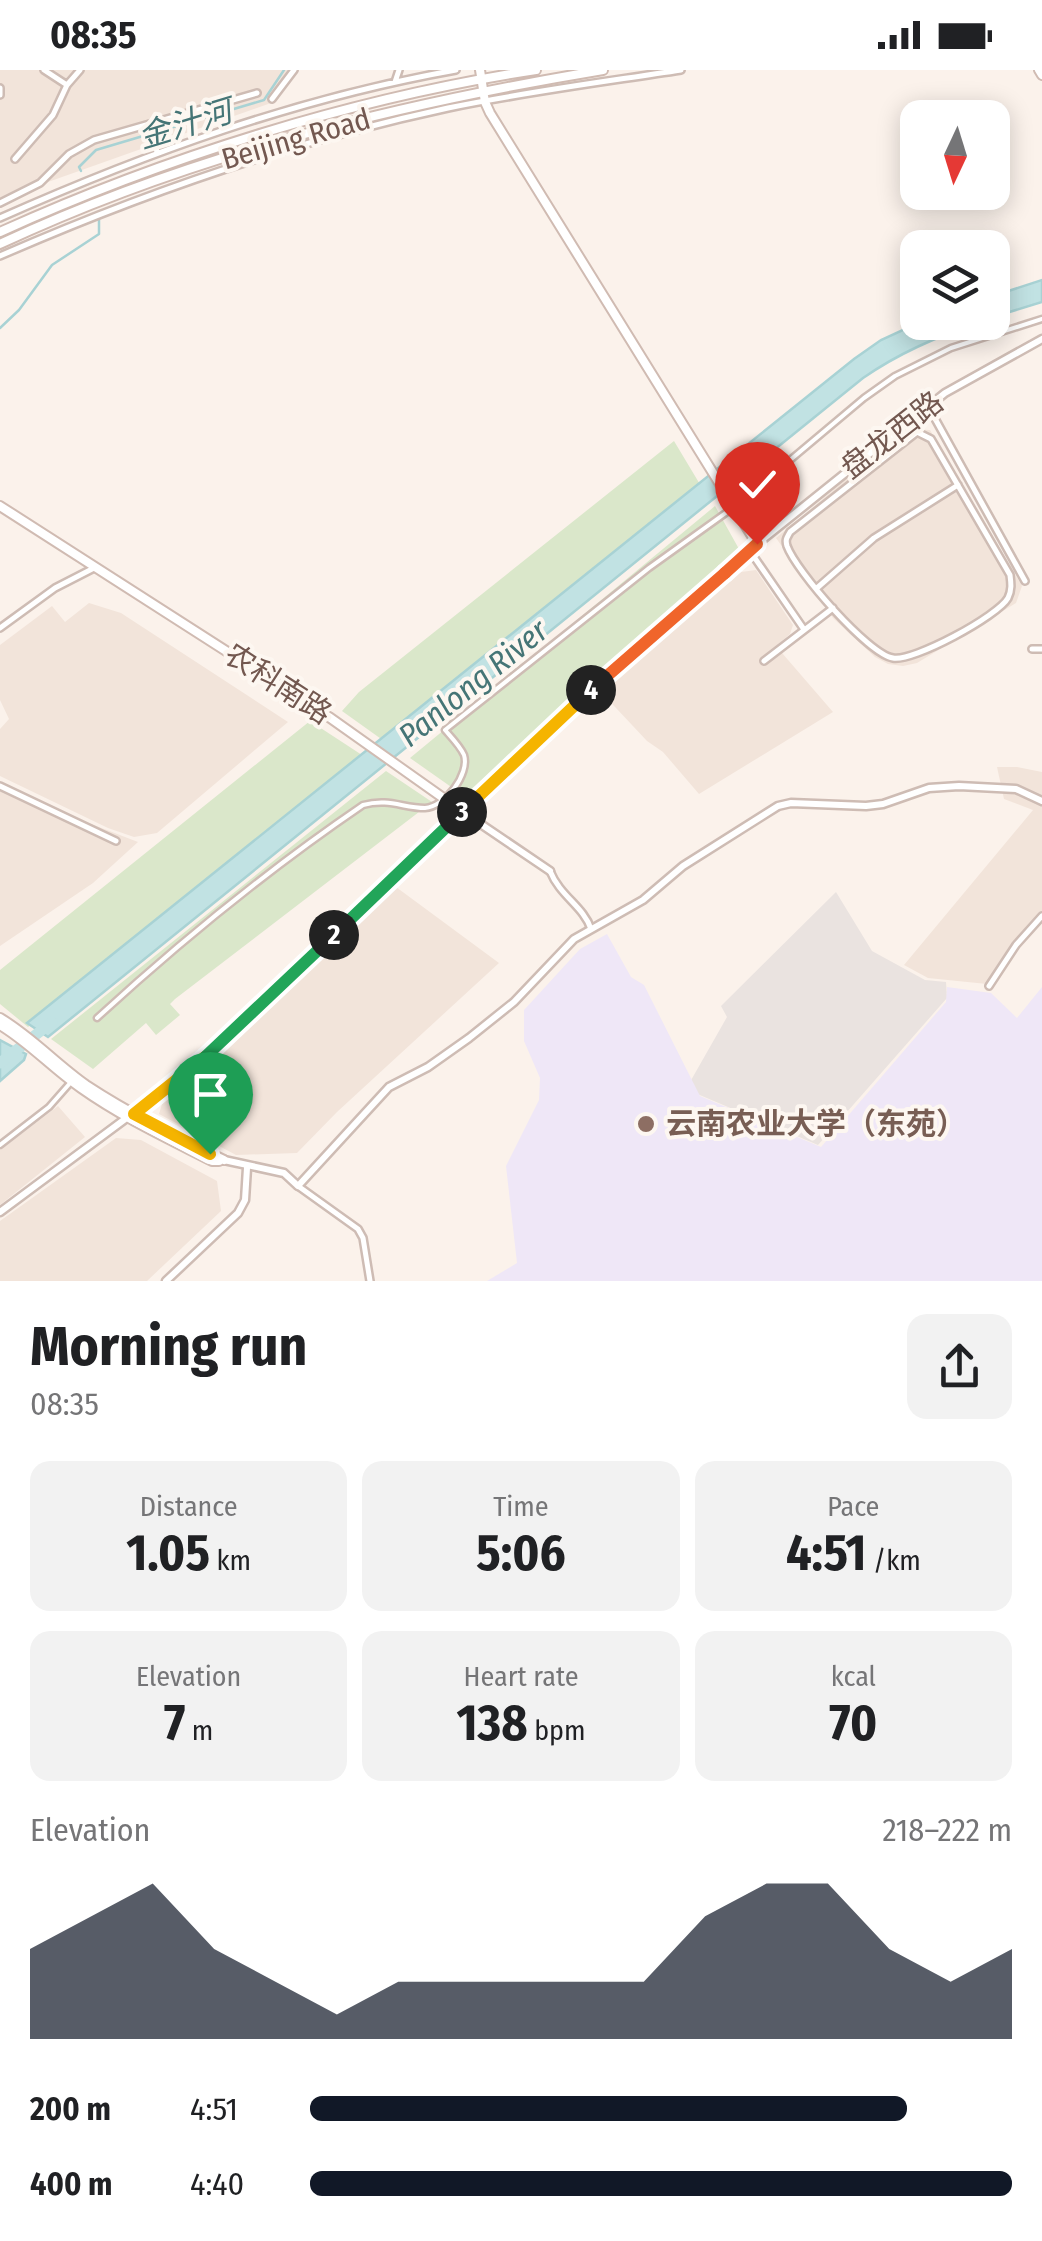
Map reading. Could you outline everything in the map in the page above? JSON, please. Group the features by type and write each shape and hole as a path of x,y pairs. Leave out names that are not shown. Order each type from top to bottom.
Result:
{"main road":[{"name":"Beijing Road","path":"0,232 154,170 255,136 481,75 536,70"},
{"name":"Beijing Road","path":"0,244 158,180 258,147 483,90 603,70"},
{"path":"481,75 484,102 726,492 754,548"},
{"name":"农科南路","path":"0,506 360,738 462,812"},
{"path":"3,1023 131,1116"},
{"path":"41,1049 72,1081 212,1161 224,1160"}],"street":[{"path":"44,70 67,85"},
{"path":"15,159 53,115 67,85 80,70"},
{"path":"272,100 294,70"},
{"path":"395,82 398,70"},
{"path":"0,218 158,152 284,112 456,70"},
{"path":"0,256 163,190 388,122 681,70"},
{"path":"0,202 40,183 68,154 94,140 257,94"},
{"path":"150,127 158,152"},
{"path":"98,1018 162,958 363,805 382,802 424,808 444,798 455,787 465,764 462,752 445,730 649,568 734,507 864,398 895,376 951,348 1042,319"},
{"name":"盘龙西路","path":"0,1212 131,1116 236,1028 612,670 754,548 928,406 1042,338"},
{"path":"928,406 1025,582"},
{"path":"917,432 930,437 1010,575 1011,588 1006,601 932,647 899,659 872,649 817,588 788,548 788,535 917,432"},
{"path":"817,588 874,538 958,485"},
{"path":"754,548 802,628"},
{"path":"0,628 54,588 95,567"},
{"path":"764,661 802,628 833,608"},
{"path":"1032,650 1042,649"},
{"path":"0,786 116,840"},
{"path":"298,1186 390,1087 469,1038 514,1002 565,947 643,900 683,866 778,806 883,804 929,788 959,786 1016,789 1042,801"},
{"name":"农科南路","path":"462,812 550,871"},
{"path":"550,871 555,885 585,915 591,929"},
{"path":"989,986 1042,916"},
{"path":"0,1145 49,1107 72,1081"},
{"path":"224,1160 284,1173 358,1230 363,1238 370,1281"},
{"path":"166,1281 238,1213 245,1200 248,1168"}],"shaded area":[{"path":"0,70 299,70 271,103 0,199"},
{"path":"906,429 930,430 1022,586 1016,603 917,663 903,666 875,657 833,618 776,538"},
{"path":"756,570 793,625 790,634 776,646 833,712 699,794 663,752 647,741 601,692 684,614 741,572"},
{"path":"89,603 121,613 288,722 157,833 134,837 108,828 0,776 0,729 9,719 0,700 0,645 52,606 65,622"},
{"path":"997,767 1042,772 1042,912 1016,941 987,984 928,978 904,965 1033,810 1004,799"},
{"path":"0,789 138,842 93,883 0,946"},
{"path":"396,887 499,963 297,1153 236,1155 159,1114 162,1104 224,1051"},
{"path":"836,892 872,951 925,980 946,982 947,998 818,1145 695,1093 690,1082 727,1017 721,1006"},
{"name":"云南农业大学（东苑）","path":"607,934 631,977 644,985 700,1096 821,1147 946,1002 947,987 991,993 1017,1018 1042,987 1042,1281 487,1281 517,1263 506,1166 539,1100 540,1078 524,1041 524,1010 580,949"},
{"path":"58,1106 85,1137 0,1205 0,1150"},
{"path":"116,1138 141,1140 217,1181 221,1211 147,1281 0,1281 0,1221"}],"green space":[{"path":"674,441 701,486 384,741 342,711 359,692"},
{"path":"715,506 739,549 464,796 410,758"},
{"path":"310,721 365,757 28,1027 0,1004 0,970"},
{"path":"386,771 432,802 175,999 170,1004 180,1015 156,1035 146,1023 93,1069 51,1039"}],"water":[{"path":"1042,280 1042,302 1010,312 1010,290"},
{"path":"900,331 900,340 935,340 863,378 48,1037 27,1023 854,359"},
{"path":"0,1040 26,1054 0,1081"}],"waterway":[{"name":"金汁河","path":"81,171 79,167 96,150 264,100 284,70"},
{"name":"金汁河","path":"0,328 19,310 52,265 99,234 99,220"},
{"name":"Panlong River","path":"0,1063 52,1022"}],"place":[{"name":"云南农业大学（东苑）","path":"646,1124"}],"route":[{"path":"210,1154 134,1114 214,1048 612,670 757,544"}]}
